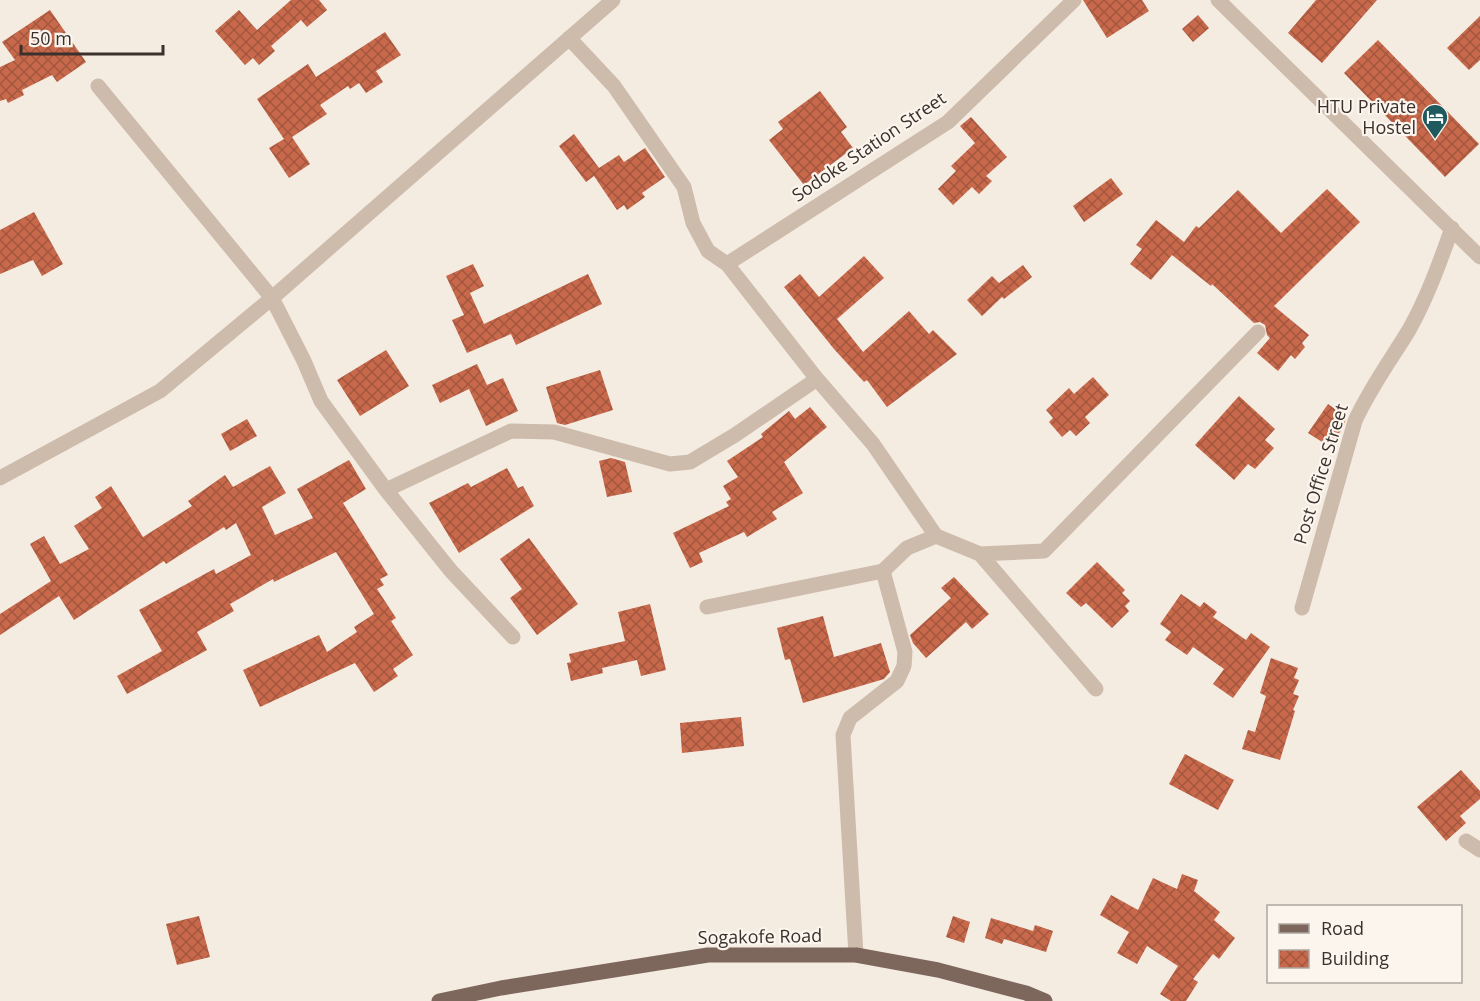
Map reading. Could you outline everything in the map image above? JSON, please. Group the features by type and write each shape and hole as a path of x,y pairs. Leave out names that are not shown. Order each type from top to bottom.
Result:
{"main road":[{"name":"Sogakofe Road","path":"447,1000 501,988 708,956 856,955 938,970 1026,993 1045,1001"}],"street":[{"path":"4,471 160,391 272,298 613,0"},
{"name":"Sodoke Station Street","path":"727,264 948,122 1074,0"},
{"path":"1218,0 1480,257"},
{"path":"569,38 614,86 684,187 693,223 708,251 727,264 817,379 873,444 936,536 980,554 1044,551 1258,332"},
{"path":"98,86 272,298 304,361 321,402 386,490 451,571 513,637"},
{"name":"Post Office Street","path":"1302,608 1355,421 1366,395 1410,328 1440,262 1452,228"},
{"path":"386,490 512,431 554,432 670,464 690,462 735,435 817,379"},
{"path":"707,607 883,571 907,548 936,536"},
{"path":"980,554 1096,689"},
{"path":"856,955 843,735 850,718 897,681 904,666 905,652 883,571"},
{"path":"1466,841 1480,850"}],"building":[{"path":"291,0 319,0 327,10 307,27 301,20 271,46 275,51 259,65 253,58 245,65 215,31 239,10 257,30"},
{"path":"1083,0 1142,0 1149,11 1107,38"},
{"path":"1316,0 1377,0 1322,63 1288,33"},
{"path":"50,10 86,62 57,82 52,75 22,90 24,95 8,103 6,99 0,101 0,67 15,60 2,42"},
{"path":"1198,15 1209,28 1193,42 1182,29"},
{"path":"1480,16 1480,60 1469,70 1447,48"},
{"path":"385,32 401,55 376,71 383,82 366,93 359,83 350,89 348,86 320,105 327,114 292,137 310,164 289,178 269,148 284,139 257,99 308,64 316,77"},
{"path":"1378,40 1479,144 1445,177 1344,73"},
{"path":"820,91 847,127 841,132 853,148 804,185 769,140 783,129 778,122"},
{"path":"971,117 1007,157 986,176 992,181 979,194 972,187 953,205 938,189 956,171 951,166 975,143 960,126"},
{"path":"574,134 599,168 619,155 624,162 645,148 665,177 642,193 645,197 627,210 624,205 617,210 594,176 586,182 559,146"},
{"path":"1111,178 1123,194 1084,222 1073,206"},
{"path":"1327,189 1360,222 1274,306 1309,335 1302,343 1305,347 1295,359 1291,355 1278,371 1257,353 1270,338 1265,325 1260,322 1254,323 1212,284 1211,286 1172,255 1151,280 1130,264 1142,249 1136,245 1156,220 1184,242 1196,226 1199,228 1238,190 1281,233"},
{"path":"34,212 63,264 42,276 33,260 0,274 0,230"},
{"path":"864,256 884,278 837,319 863,352 909,311 929,334 933,330 957,354 887,407 867,380 864,382 834,349 784,287 800,274 819,297"},
{"path":"473,264 484,286 470,293 484,324 588,274 602,304 516,345 511,334 467,353 452,320 464,315 446,276"},
{"path":"1023,265 1032,277 1004,299 1002,297 982,316 967,300 992,276 999,283"},
{"path":"386,350 409,386 360,416 337,380"},
{"path":"477,364 487,385 503,378 518,411 486,426 469,389 440,403 432,385"},
{"path":"600,370 613,410 565,425 557,423 546,387"},
{"path":"1093,377 1109,395 1085,417 1090,423 1076,436 1070,430 1062,437 1049,422 1053,418 1046,410 1069,388 1074,394"},
{"path":"1239,396 1275,429 1265,440 1274,448 1255,469 1248,464 1234,480 1195,445"},
{"path":"1328,404 1346,417 1344,426 1330,447 1308,433"},
{"path":"810,407 827,427 784,462 803,493 772,512 777,519 747,537 744,532 699,553 703,562 690,568 673,533 729,506 726,502 731,499 723,486 738,477 727,461 763,437 761,434 789,411 795,419"},
{"path":"247,419 257,436 230,451 221,434"},
{"path":"611,458 625,462 632,492 607,497 599,461"},
{"path":"349,460 366,489 343,503 388,575 380,579 384,585 377,589 396,618 391,621 413,655 393,669 398,676 374,692 355,663 260,707 243,670 319,635 327,652 357,632 354,627 374,614 336,552 274,582 273,579 230,604 234,611 197,632 207,650 127,694 117,676 162,651 139,610 214,569 216,574 251,555 236,523 226,530 224,527 166,564 164,561 74,620 59,596 0,635 0,614 51,581 30,544 44,536 60,564 89,549 74,526 102,508 95,497 111,486 143,537 192,506 188,501 225,475 233,487 270,466 286,493 262,507 275,535 313,518 297,489"},
{"path":"507,468 518,488 523,486 534,506 459,553 429,503 468,483 471,487"},
{"path":"529,538 578,604 537,635 510,598 522,589 500,559"},
{"path":"1097,562 1125,590 1122,593 1130,601 1125,606 1129,611 1112,628 1086,603 1081,607 1066,593"},
{"path":"954,577 989,614 972,629 966,622 926,658 913,643 910,635 951,598 941,588"},
{"path":"1181,594 1200,607 1204,602 1217,612 1213,617 1246,640 1251,633 1270,647 1233,698 1213,684 1224,669 1193,647 1187,655 1165,640 1171,632 1160,624"},
{"path":"650,604 666,670 641,676 637,660 602,668 603,673 571,681 567,663 571,662 569,654 625,641 618,612"},
{"path":"823,616 834,657 881,643 890,672 884,679 803,703 790,659 785,660 777,628"},
{"path":"1271,658 1298,668 1294,678 1299,680 1293,694 1299,696 1280,760 1242,749 1248,730 1255,732 1266,696 1260,693"},
{"path":"741,717 744,746 682,753 680,723"},
{"path":"1185,754 1234,780 1218,810 1169,784"},
{"path":"1461,770 1480,791 1480,799 1460,816 1466,823 1446,841 1417,807"},
{"path":"1182,874 1198,880 1194,891 1220,912 1214,920 1235,938 1219,959 1213,954 1193,979 1198,982 1186,1001 1171,1001 1160,994 1178,966 1147,946 1137,964 1117,953 1129,932 1100,915 1111,895 1138,910 1153,878 1177,889"},
{"path":"199,916 210,957 177,965 166,924"},
{"path":"953,916 970,922 964,943 946,937"},
{"path":"991,918 1033,931 1035,925 1053,931 1046,952 1004,939 1002,944 985,938"}],"place":[{"name":"HTU Private Hostel","path":"1435,140"}]}
